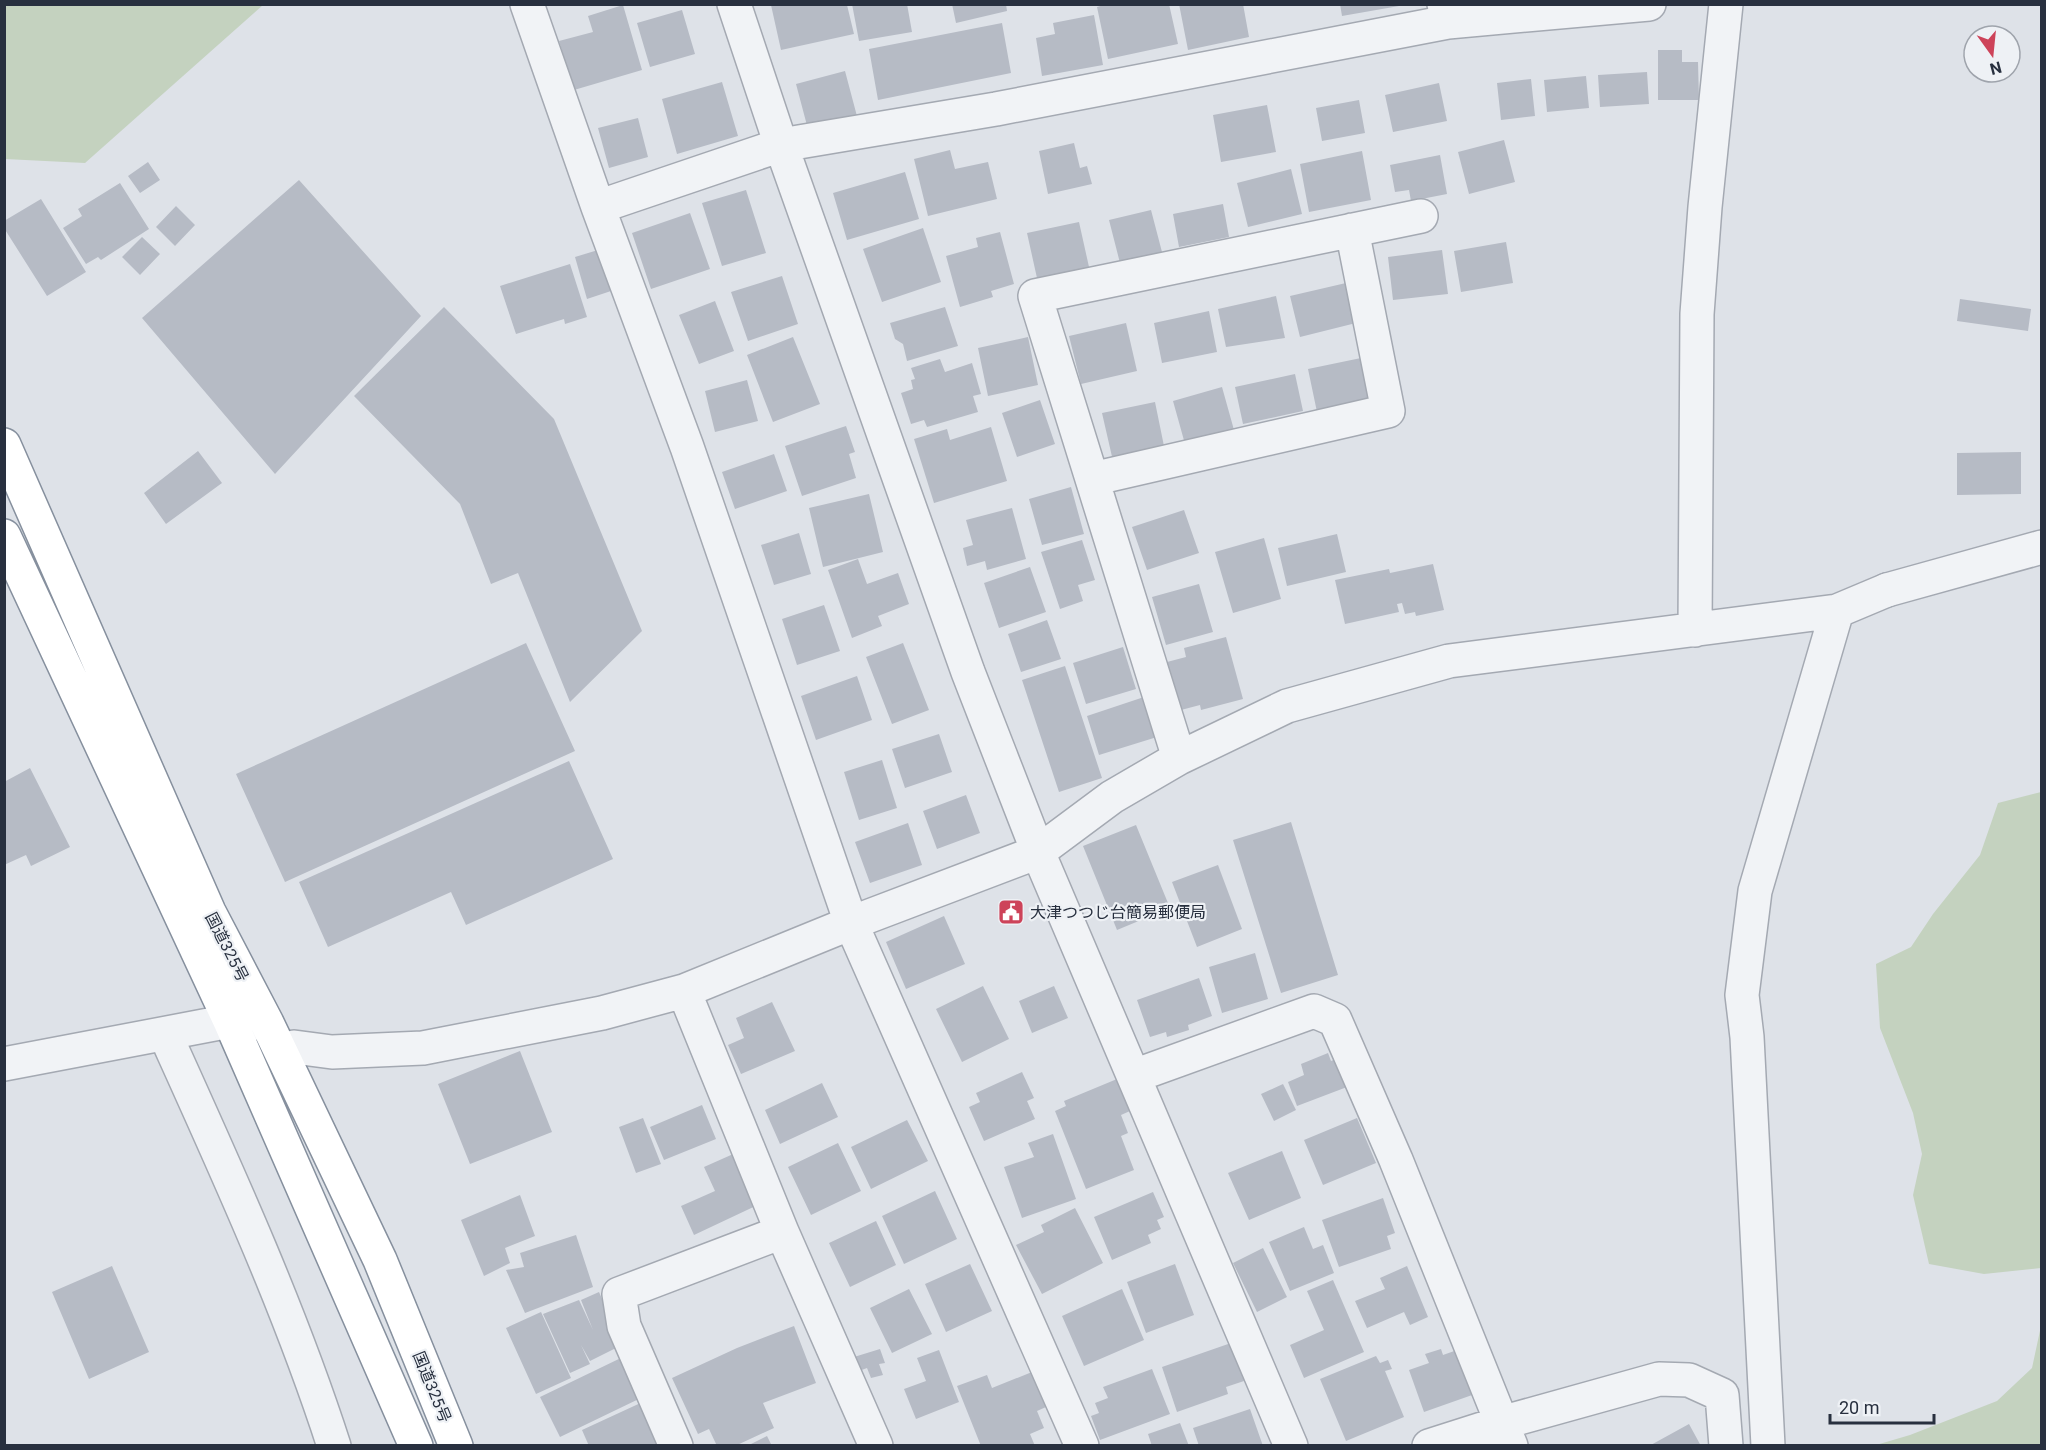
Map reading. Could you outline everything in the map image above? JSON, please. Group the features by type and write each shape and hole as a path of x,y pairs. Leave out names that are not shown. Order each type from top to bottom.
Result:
{"highway":[{"name":"国道325号","path":"4,445 209,912 267,1023 380,1260 456,1446"},
{"name":"国道325号","path":"4,536 230,1021 416,1446"}],"street":[{"path":"527,4 598,207 687,447 851,923 1082,1446"},
{"path":"734,4 781,145 968,672 1038,852 1291,1446"},
{"path":"598,207 781,145 1008,107 1446,13 1649,4"},
{"path":"1695,630 1697,314 1705,207 1726,4"},
{"path":"1179,758 1035,296 1421,216"},
{"path":"1092,479 1388,411 1352,230"},
{"path":"4,1064 230,1021 267,1023 294,1047 332,1052 423,1048 602,1013 684,991 851,923 1038,852 1112,797 1179,758 1287,706 1449,661 1837,611 1887,590 2042,547"},
{"path":"1768,1446 1747,1037 1742,994 1755,891 1837,611"},
{"path":"684,991 782,1232 876,1446"},
{"path":"1134,1076 1314,1011 1335,1020 1396,1160 1506,1434"},
{"path":"165,1034 263,1253 308,1370 334,1446"},
{"path":"676,1446 624,1326 620,1294 782,1232"},
{"path":"1429,1446 1506,1434 1659,1379 1689,1380 1722,1395 1726,1446"}],"green space":[{"path":"5,4 263,5 85,163 5,159"},
{"path":"2041,792 2041,1268 1984,1274 1929,1264 1913,1195 1922,1154 1913,1113 1880,1028 1876,964 1911,947 1933,914 1980,855 1998,803"},
{"path":"2041,1326 2041,1445 1876,1445 1910,1435 1997,1401 2032,1368"}],"building":[{"path":"852,4 907,4 912,32 859,41"},
{"path":"952,4 1006,4 1007,11 956,23"},
{"path":"1107,4 1169,4 1178,44 1108,59 1097,7"},
{"path":"1179,4 1243,4 1249,37 1188,50"},
{"path":"1340,4 1399,4 1399,6 1342,16"},
{"path":"623,5 642,70 574,90 559,41 593,32 588,16"},
{"path":"771,5 847,5 854,34 781,50"},
{"path":"682,10 695,54 650,67 637,23"},
{"path":"1094,15 1103,65 1042,76 1036,38 1055,34 1053,23"},
{"path":"1002,23 1011,73 878,100 869,49"},
{"path":"1658,50 1682,50 1682,62 1698,62 1699,100 1658,100"},
{"path":"845,71 858,120 809,133 796,84"},
{"path":"1647,72 1649,104 1600,107 1598,75"},
{"path":"1586,76 1589,108 1547,112 1544,80"},
{"path":"1531,79 1535,116 1501,120 1497,83"},
{"path":"722,82 738,136 677,154 662,99"},
{"path":"1439,83 1447,121 1393,132 1385,95"},
{"path":"1359,100 1365,133 1322,141 1316,108"},
{"path":"1267,105 1276,152 1221,162 1213,115"},
{"path":"638,118 648,157 609,168 598,128"},
{"path":"1504,140 1515,182 1469,194 1458,152"},
{"path":"1074,143 1080,168 1087,166 1092,184 1048,194 1039,151"},
{"path":"950,150 955,169 988,162 997,199 928,216 914,159"},
{"path":"1362,151 1371,200 1309,212 1300,164"},
{"path":"1440,155 1447,194 1411,201 1409,190 1395,192 1390,165"},
{"path":"148,162 160,180 140,193 128,176"},
{"path":"1291,169 1302,214 1248,227 1237,183"},
{"path":"905,172 919,219 847,240 833,193"},
{"path":"299,180 421,316 275,474 142,318"},
{"path":"120,183 149,229 101,260 98,257 86,264 63,228 82,216 78,209"},
{"path":"746,190 766,253 722,266 702,203"},
{"path":"41,199 86,272 47,296 4,228 4,221"},
{"path":"1223,204 1229,237 1179,247 1173,214"},
{"path":"176,206 195,225 175,246 156,227"},
{"path":"1151,210 1162,252 1120,263 1109,220"},
{"path":"690,213 710,269 651,289 632,233"},
{"path":"1079,222 1089,267 1037,278 1027,233"},
{"path":"923,228 941,282 882,302 863,249"},
{"path":"1000,232 1014,284 991,291 993,297 960,307 946,256 978,247 976,238"},
{"path":"142,237 160,254 140,275 122,257"},
{"path":"1506,242 1513,283 1461,292 1454,251"},
{"path":"598,250 611,291 587,299 575,257"},
{"path":"1442,250 1448,294 1393,300 1388,257"},
{"path":"570,264 587,317 565,324 564,319 516,334 500,286"},
{"path":"782,276 798,324 748,341 731,292"},
{"path":"1346,283 1356,323 1300,337 1290,296"},
{"path":"1276,296 1285,338 1226,347 1218,309"},
{"path":"1960,299 2031,309 2028,331 1957,321"},
{"path":"715,301 734,351 699,364 679,315"},
{"path":"444,307 554,419 642,631 570,702 518,573 491,584 460,504 354,396"},
{"path":"945,307 958,346 907,361 903,344 895,339 890,323"},
{"path":"1209,311 1217,352 1162,363 1154,323"},
{"path":"1126,323 1137,371 1081,384 1069,336"},
{"path":"793,337 820,404 773,422 747,355"},
{"path":"1028,337 1038,385 988,396 978,348"},
{"path":"1361,358 1370,400 1317,412 1308,369"},
{"path":"940,359 945,372 972,363 981,394 973,396 978,412 927,427 924,420 911,424 901,393 913,389 911,380 915,379 911,368"},
{"path":"1295,374 1303,411 1243,424 1235,387"},
{"path":"747,380 758,421 715,432 705,391"},
{"path":"1222,387 1234,430 1185,444 1173,401"},
{"path":"1040,400 1055,444 1017,457 1002,413"},
{"path":"1155,402 1165,451 1113,461 1102,413"},
{"path":"846,426 855,452 849,454 856,478 802,496 785,446"},
{"path":"991,427 1007,481 934,503 914,439 947,429 950,440"},
{"path":"198,451 222,483 166,524 144,493"},
{"path":"2021,452 2021,494 1957,495 1957,453"},
{"path":"774,454 787,491 735,509 722,472"},
{"path":"1071,487 1084,534 1042,545 1029,499"},
{"path":"869,494 883,552 823,567 809,508"},
{"path":"1012,508 1026,559 987,570 985,561 967,566 963,548 973,545 966,520"},
{"path":"1184,510 1199,553 1147,570 1132,527"},
{"path":"799,533 811,574 774,585 761,545"},
{"path":"1337,534 1346,572 1287,586 1278,548"},
{"path":"1264,538 1281,599 1233,613 1215,552"},
{"path":"1082,540 1095,580 1078,585 1083,601 1060,609 1041,552"},
{"path":"858,559 867,584 898,573 909,604 878,616 882,626 852,638 828,570"},
{"path":"1433,564 1444,610 1416,616 1415,612 1405,614 1402,603 1397,604 1399,612 1345,624 1335,580 1389,569 1390,573"},
{"path":"1030,567 1046,612 999,628 984,583"},
{"path":"1199,584 1213,632 1166,645 1152,597"},
{"path":"824,605 840,651 797,665 782,619"},
{"path":"1047,620 1061,659 1021,672 1008,634"},
{"path":"1226,637 1243,699 1201,710 1200,705 1181,710 1167,662 1186,657 1184,648"},
{"path":"526,643 575,751 285,882 236,774"},
{"path":"903,643 929,710 892,724 866,657"},
{"path":"1123,647 1136,689 1086,704 1073,663"},
{"path":"1065,666 1102,778 1059,792 1022,680"},
{"path":"857,676 872,720 816,740 801,696"},
{"path":"1144,697 1157,737 1099,755 1087,716"},
{"path":"939,734 952,772 905,788 892,749"},
{"path":"882,760 897,808 859,820 844,772"},
{"path":"569,761 613,859 466,925 451,892 328,947 299,882"},
{"path":"30,768 70,847 31,866 26,855 4,865 4,782"},
{"path":"966,795 980,833 937,849 923,811"},
{"path":"1291,822 1338,975 1281,993 1233,840"},
{"path":"908,823 922,865 870,883 855,842"},
{"path":"1136,825 1170,908 1117,930 1083,846"},
{"path":"1218,865 1242,929 1197,947 1172,882"},
{"path":"944,916 965,964 906,989 886,942"},
{"path":"1255,953 1268,999 1222,1013 1209,967"},
{"path":"1199,978 1212,1016 1188,1025 1189,1030 1167,1037 1166,1032 1150,1037 1137,1000"},
{"path":"983,986 1009,1039 962,1062 936,1009"},
{"path":"1054,986 1068,1018 1032,1033 1019,1001"},
{"path":"772,1002 795,1051 741,1074 728,1045 744,1038 736,1018"},
{"path":"520,1051 552,1132 470,1164 438,1084"},
{"path":"1328,1053 1331,1061 1336,1059 1347,1087 1297,1106 1288,1082 1304,1075 1301,1064"},
{"path":"1022,1072 1034,1098 1027,1101 1035,1119 984,1141 969,1107 980,1102 976,1093"},
{"path":"1117,1079 1130,1111 1121,1115 1128,1133 1121,1136 1134,1170 1086,1189 1055,1111 1066,1106 1064,1101"},
{"path":"822,1083 838,1117 780,1144 765,1110"},
{"path":"1283,1084 1296,1110 1274,1121 1261,1094"},
{"path":"702,1105 716,1139 664,1160 650,1127"},
{"path":"643,1118 661,1164 636,1173 619,1127"},
{"path":"1357,1118 1376,1163 1323,1185 1304,1140"},
{"path":"907,1120 928,1161 871,1189 851,1147"},
{"path":"1053,1134 1076,1199 1022,1218 1004,1167 1034,1157 1028,1143"},
{"path":"838,1143 861,1191 811,1215 788,1167"},
{"path":"740,1151 764,1202 694,1235 681,1206 715,1191 704,1167"},
{"path":"1282,1151 1301,1198 1249,1220 1228,1173"},
{"path":"935,1191 957,1239 904,1264 882,1216"},
{"path":"1153,1192 1164,1217 1157,1220 1161,1229 1148,1235 1151,1243 1112,1260 1094,1217"},
{"path":"520,1195 535,1236 505,1248 510,1263 484,1276 461,1220"},
{"path":"1383,1198 1395,1233 1387,1236 1391,1249 1339,1267 1322,1220"},
{"path":"1075,1208 1103,1263 1042,1294 1016,1245 1044,1232 1041,1225"},
{"path":"876,1221 896,1265 850,1287 829,1243"},
{"path":"1304,1227 1313,1249 1323,1245 1334,1273 1290,1291 1269,1242"},
{"path":"576,1235 593,1287 525,1313 506,1270 524,1267 520,1253"},
{"path":"1263,1248 1287,1297 1257,1312 1233,1263"},
{"path":"970,1264 992,1311 946,1332 925,1284"},
{"path":"1175,1264 1194,1315 1146,1333 1127,1282"},
{"path":"112,1266 149,1352 89,1379 52,1292"},
{"path":"1407,1266 1428,1317 1410,1325 1404,1312 1367,1328 1355,1301 1385,1289 1380,1278"},
{"path":"1333,1280 1364,1352 1304,1378 1290,1345 1324,1330 1307,1291"},
{"path":"909,1289 932,1334 892,1353 870,1308"},
{"path":"1122,1289 1144,1340 1084,1366 1062,1316"},
{"path":"599,1292 622,1345 590,1361 581,1345 590,1364 570,1373 543,1314 579,1300 593,1330 581,1300"},
{"path":"541,1312 571,1378 536,1394 506,1328"},
{"path":"794,1326 816,1383 763,1403 774,1428 735,1446 717,1446 709,1429 698,1434 672,1378 737,1348"},
{"path":"1231,1343 1244,1381 1226,1387 1228,1394 1177,1412 1162,1367"},
{"path":"880,1349 885,1363 879,1364 883,1375 871,1378 867,1368 859,1371 854,1357"},
{"path":"1441,1349 1443,1355 1460,1349 1475,1394 1424,1412 1409,1370 1429,1363 1425,1354"},
{"path":"939,1350 959,1402 916,1419 904,1389 926,1381 917,1358"},
{"path":"625,1356 645,1396 560,1437 540,1397"},
{"path":"1376,1356 1380,1363 1388,1360 1392,1369 1385,1371 1404,1417 1346,1441 1320,1379"},
{"path":"1152,1369 1170,1414 1100,1440 1091,1416 1099,1413 1095,1403 1108,1398 1103,1387"},
{"path":"1032,1372 1046,1407 1037,1411 1044,1428 1030,1434 1035,1446 981,1446 957,1386 987,1375 992,1388"},
{"path":"647,1400 669,1446 589,1446 582,1430"},
{"path":"1250,1409 1263,1446 1199,1446 1193,1428"},
{"path":"1180,1423 1189,1446 1152,1446 1148,1434"},
{"path":"1689,1424 1701,1446 1649,1446"},
{"path":"767,1436 772,1446 747,1446"}],"place":[{"name":"大津つつじ台簡易郵便局","path":"1011,912"}]}
